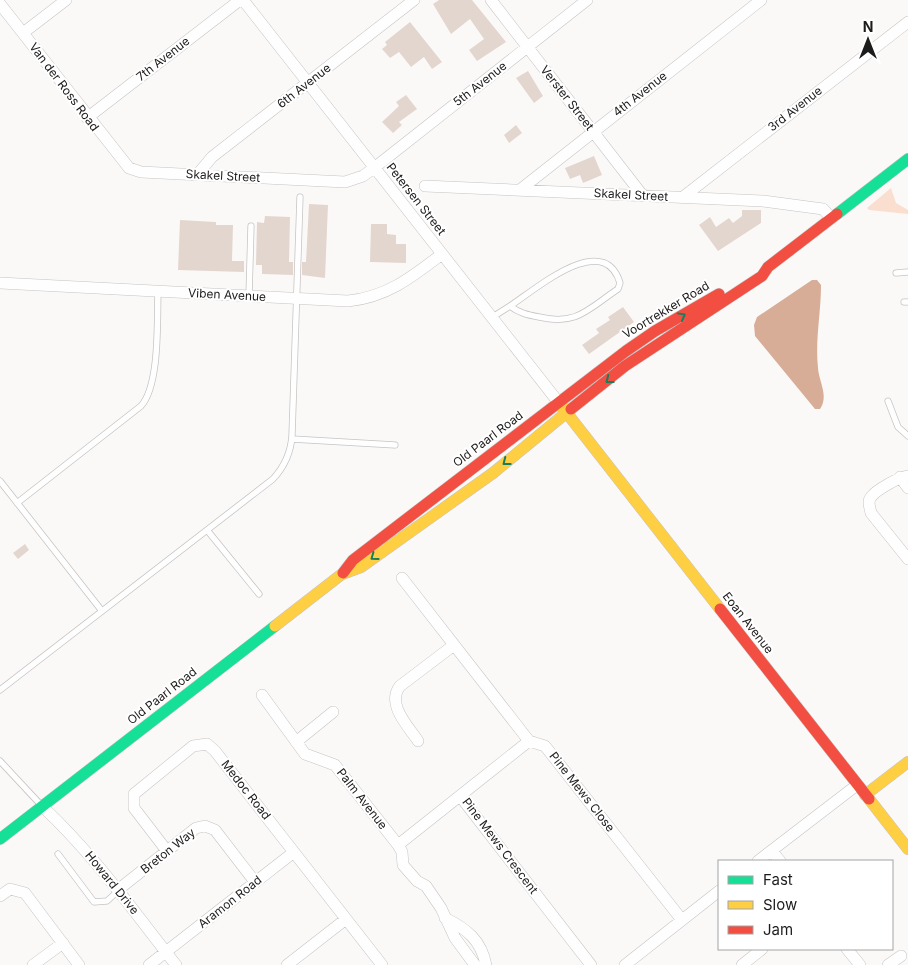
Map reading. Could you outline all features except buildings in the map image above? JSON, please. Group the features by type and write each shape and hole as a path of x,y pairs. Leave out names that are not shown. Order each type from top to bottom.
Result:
{"main road":[{"name":"Voortrekker Road","path":"559,402 655,331 757,271 768,267 908,159"},
{"name":"Voortrekker Road","path":"567,414 625,366 731,298 762,276 768,267"},
{"name":"Petersen Street","path":"559,402 567,414"},
{"name":"Old Paarl Road","path":"0,839 342,574 353,560 559,402"},
{"name":"Old Paarl Road","path":"342,574 361,566 493,472 567,414"},
{"name":"Eoan Avenue","path":"567,414 908,849"},
{"path":"865,795 908,762"}],"street":[{"path":"23,34 66,0"},
{"name":"7th Avenue","path":"87,118 240,0"},
{"name":"Petersen Street","path":"243,0 491,318 559,402"},
{"name":"6th Avenue","path":"197,175 212,157 414,0"},
{"name":"Verster Street","path":"491,0 643,196"},
{"name":"5th Avenue","path":"374,168 587,0"},
{"name":"4th Avenue","path":"521,189 592,131 761,0"},
{"name":"Van der Ross Road","path":"0,4 87,118 128,168"},
{"name":"3rd Avenue","path":"683,197 908,22"},
{"name":"Skakel Street","path":"128,168 141,172 345,182 363,176 374,168"},
{"name":"Skakel Street","path":"425,186 683,197 806,205 823,209 832,218"},
{"name":"Viben Avenue","path":"0,283 348,301 372,297 407,281 442,254"},
{"path":"908,488 904,476 871,496 868,503 871,512 908,559"},
{"name":"Pine Mews Close","path":"402,578 528,741 545,746 682,920"},
{"path":"418,742 398,712 395,694 400,686 454,645"},
{"name":"Palm Avenue","path":"262,695 307,755 335,765 398,846 402,852 403,865 417,881 426,886 462,949 475,965"},
{"path":"296,742 333,712"},
{"name":"Pine Mews Crescent","path":"528,741 460,796 591,965"},
{"name":"Medoc Road","path":"167,851 134,808 133,797 137,790 193,746 200,743 213,748 382,965"},
{"path":"759,860 857,785"},
{"path":"398,846 460,796"},
{"name":"Howard Drive","path":"42,806 82,846 119,889 176,965"},
{"name":"Breton Way","path":"119,889 196,828 208,827 214,830 256,882"},
{"path":"772,851 779,860"},
{"name":"Aramon Road","path":"149,965 294,852"},
{"path":"0,896 14,889 25,893 80,965"},
{"path":"625,965 718,893"},
{"path":"445,918 466,929 475,938 484,953 486,965"},
{"path":"287,965 346,919"},
{"path":"462,949 475,938"},
{"path":"33,965 63,943"},
{"path":"742,965 761,950"},
{"path":"848,950 860,965"},
{"path":"888,965 900,956"}],"lane":[{"path":"0,690 273,479 288,457 292,439 300,197"},
{"path":"249,296 251,226"},
{"path":"491,318 510,306 582,262 603,262 608,265 620,283 618,289 578,316 563,321 524,314 510,306"},
{"path":"896,273 908,272"},
{"path":"17,503 141,406 148,398 154,382 158,291"},
{"path":"888,401 898,427 908,436"},
{"path":"292,439 395,445"},
{"path":"0,480 102,611"},
{"path":"207,530 259,594"},
{"path":"0,761 42,806"},
{"path":"58,854 94,902 107,901 119,889"}],"shaded area":[{"path":"891,188 896,203 908,210 908,214 869,210 867,208"},
{"path":"812,280 817,280 821,285 817,358 824,399 820,409 815,409 755,336 754,325 757,317"}],"traffic: fast":[{"path":"837,214 908,159"},
{"path":"0,839 275,626"}],"traffic: slow":[{"path":"559,403 720,609"},
{"path":"275,626 342,574 361,567 493,473 571,409"},
{"path":"865,795 908,762"},
{"path":"869,799 908,849"}],"traffic: jam":[{"path":"571,409 625,366 762,276 768,267 837,214"},
{"path":"343,573 353,560 626,351 655,331 719,294"},
{"path":"720,609 869,799"}]}
